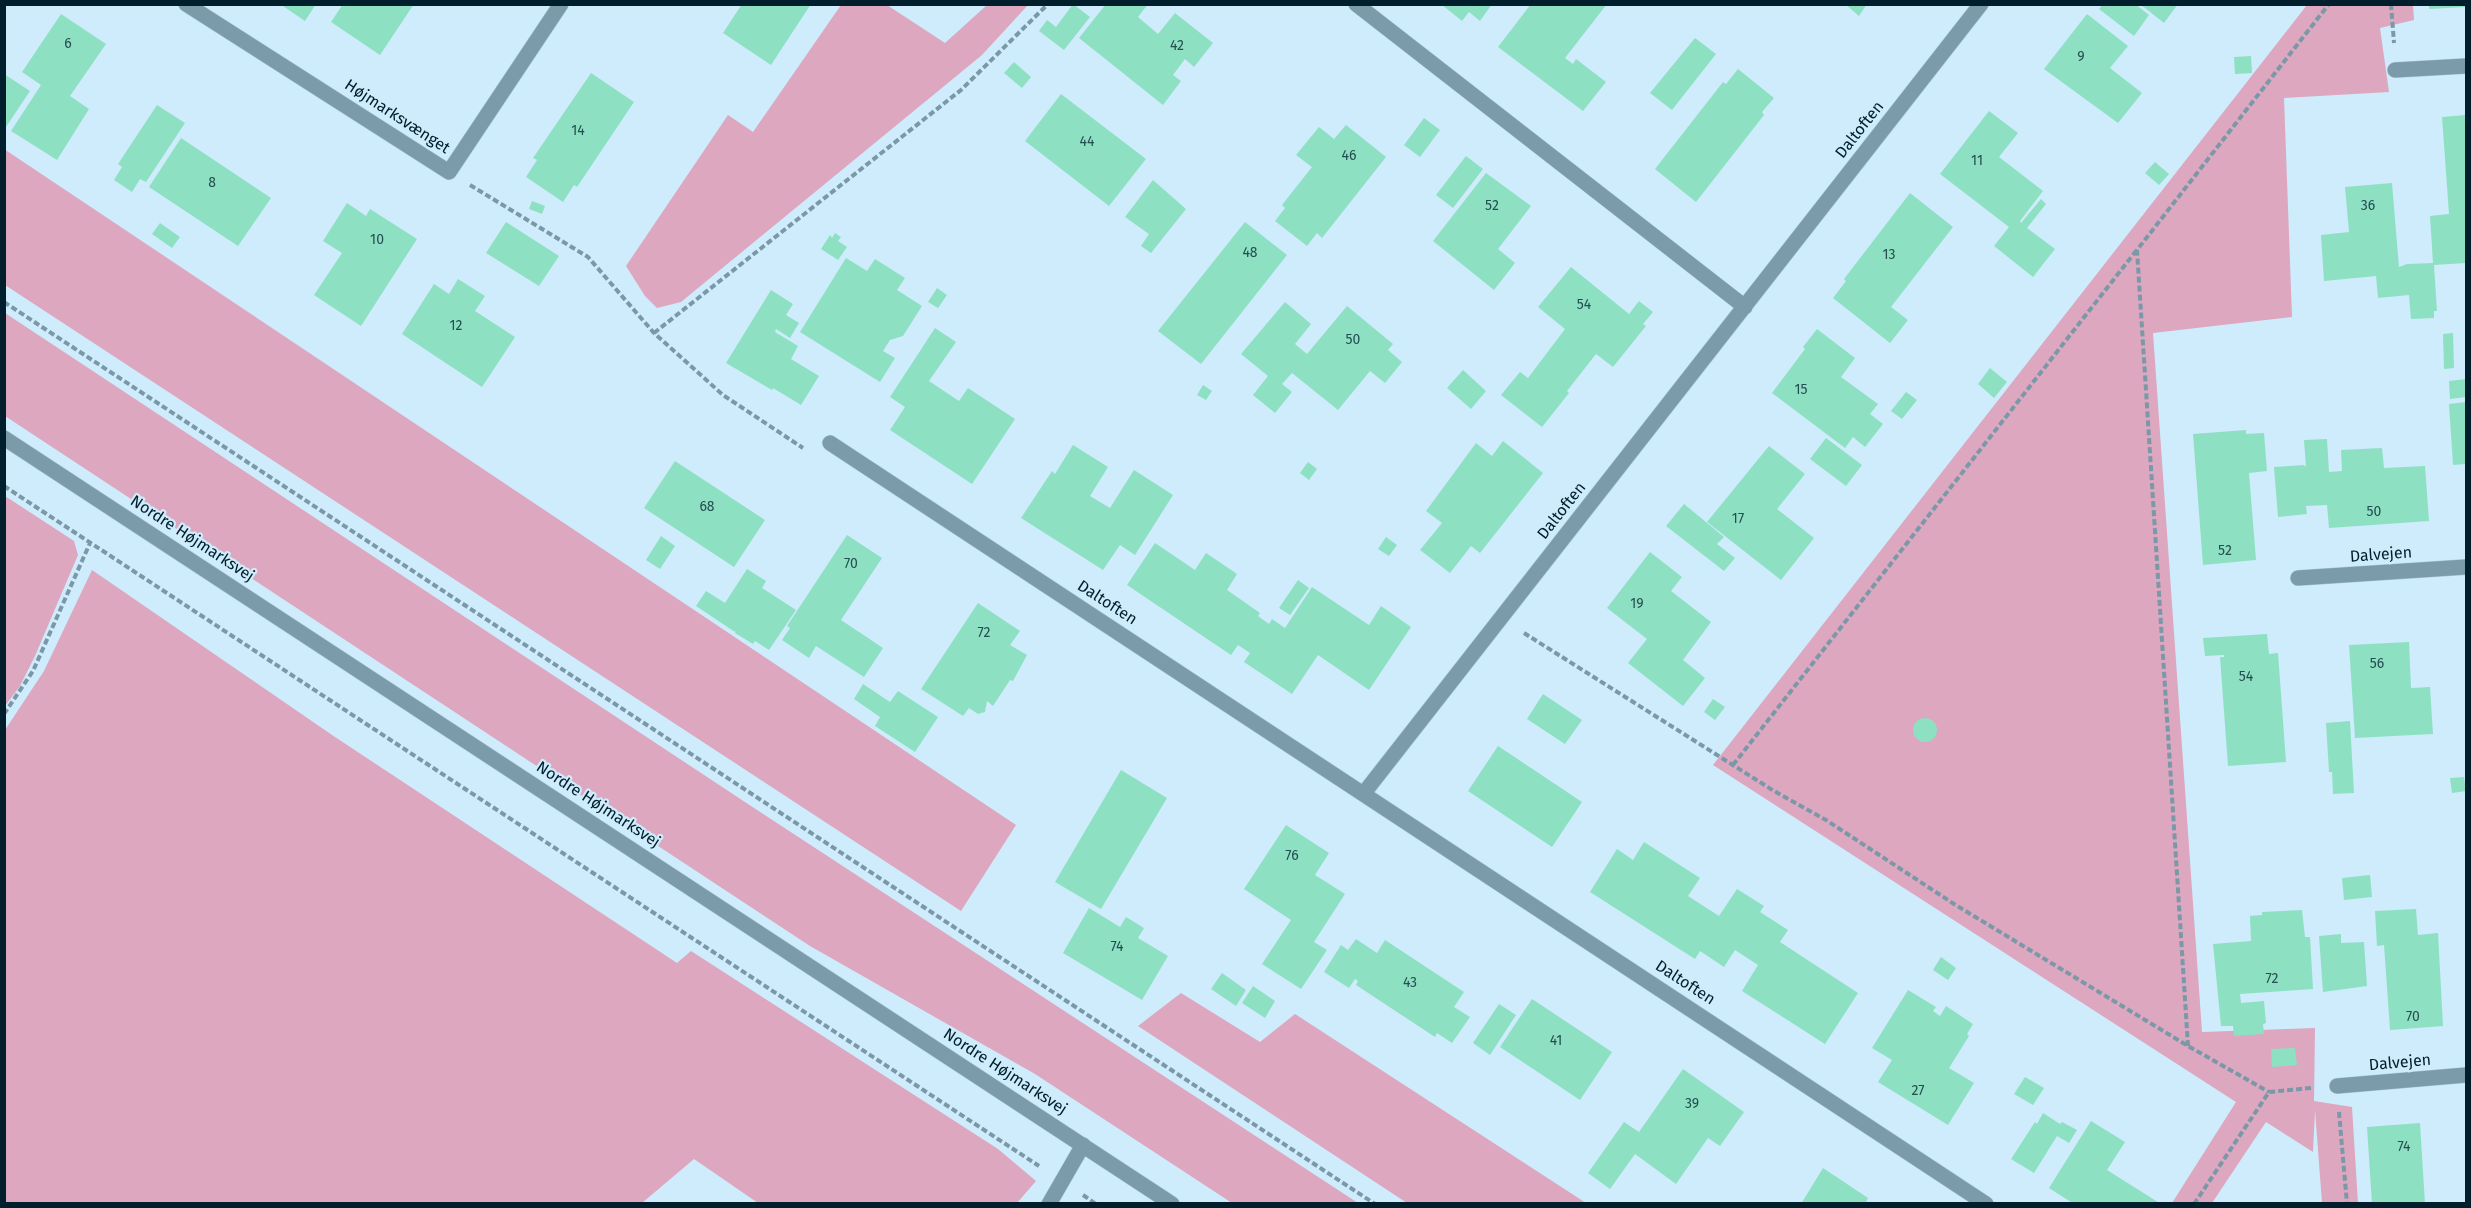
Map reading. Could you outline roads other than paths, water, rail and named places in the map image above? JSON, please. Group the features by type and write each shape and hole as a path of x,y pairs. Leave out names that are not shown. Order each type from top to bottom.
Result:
{"street":[{"name":"Højmarksvænget","path":"186,4 448,172 561,4"},
{"path":"1356,4 1745,307"},
{"name":"Daltoften","path":"1364,794 1981,4"},
{"path":"2395,70 2466,66"},
{"name":"Nordre Højmarksvej","path":"4,438 1172,1203"},
{"name":"Daltoften","path":"830,443 1986,1203"},
{"name":"Dalvejen","path":"2298,578 2466,567"},
{"name":"Dalvejen","path":"2337,1086 2466,1075"},
{"path":"1049,1203 1083,1144"}]}
